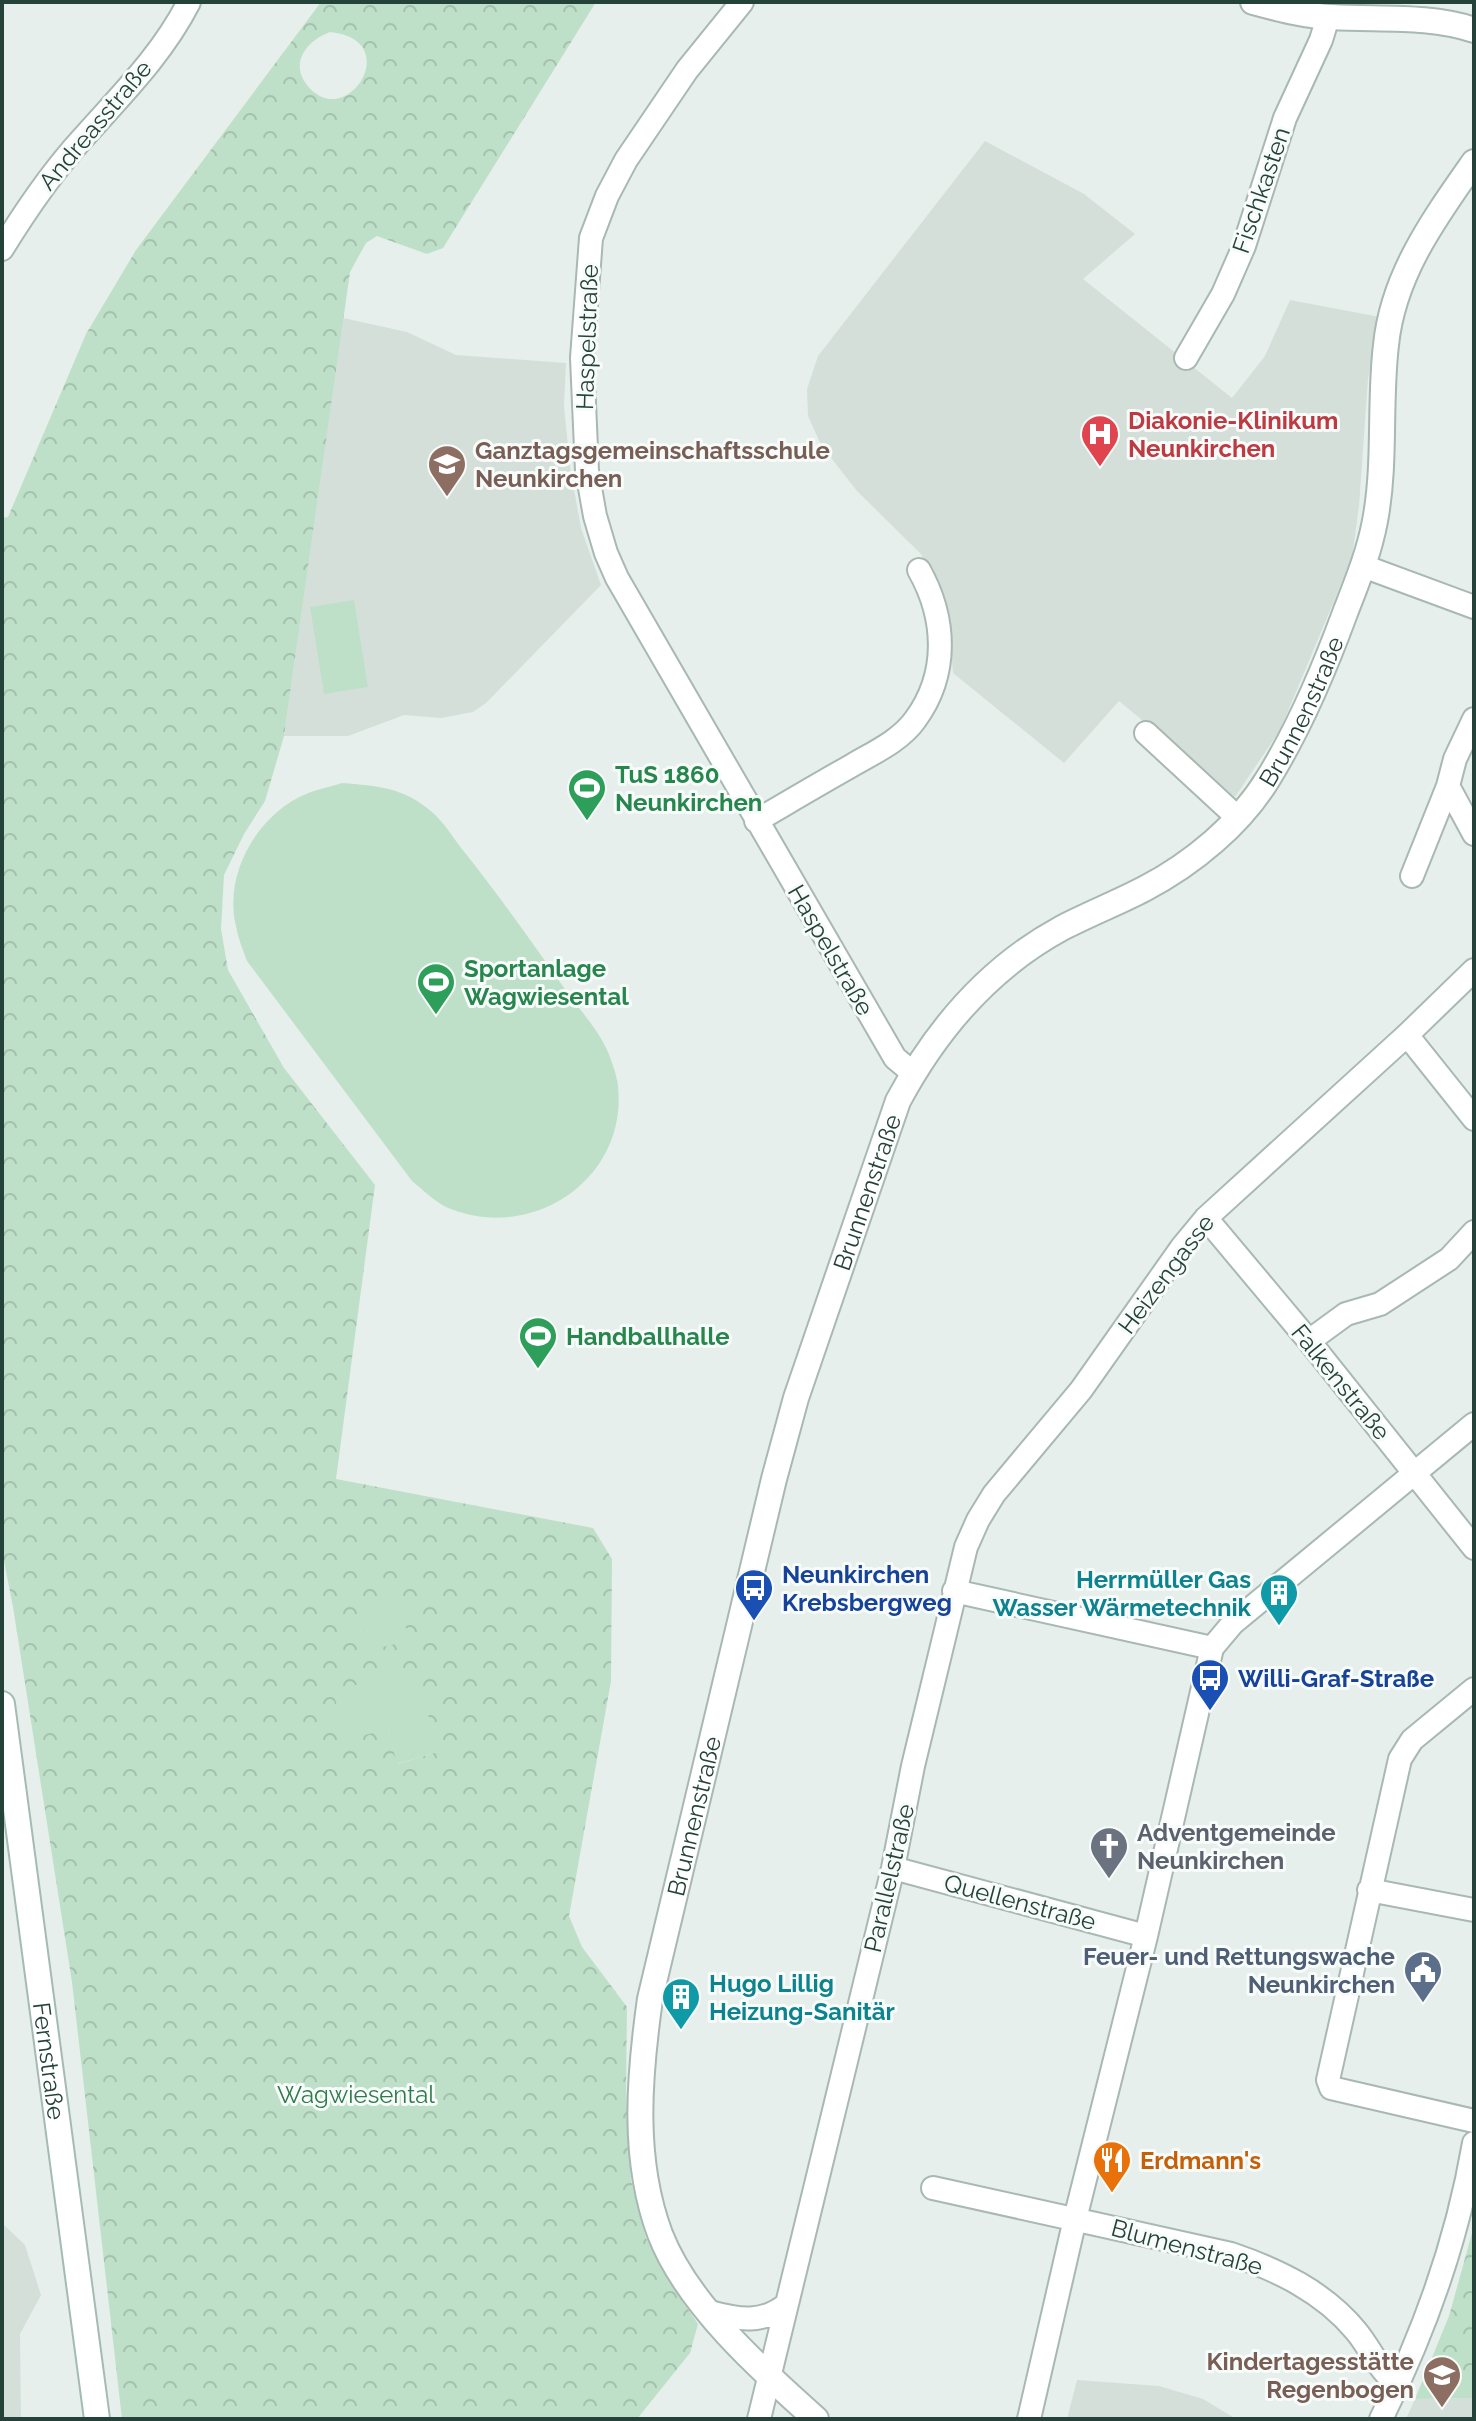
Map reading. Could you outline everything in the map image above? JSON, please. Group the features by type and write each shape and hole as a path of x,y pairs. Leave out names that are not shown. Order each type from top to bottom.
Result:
{"street":[{"name":"Andreasstraße","path":"2,249 34,196 138,79 189,2"},
{"name":"Haspelstraße","path":"742,2 687,70 626,160 607,196 591,238 584,311 587,471 595,516 617,578 895,1058 913,1073"},
{"path":"1253,2 1328,17 1427,22 1474,30"},
{"name":"Fischkasten","path":"1186,358 1223,294 1244,246 1285,118 1321,40 1328,17"},
{"name":"Brunnenstraße","path":"816,2419 769,2378 710,2312 678,2268 661,2235 646,2184 640,2117 642,2058 650,1999 796,1398 898,1101 946,1024 998,972 1060,929 1159,880 1196,856 1238,818 1267,782 1291,740 1321,677 1363,566 1378,503 1386,344 1395,299 1408,265 1424,236 1474,163"},
{"path":"1363,566 1474,607"},
{"path":"756,821 889,744 914,722 938,673 941,643 931,592 919,570"},
{"path":"1412,876 1448,786 1455,759 1474,719"},
{"path":"1146,733 1238,818"},
{"path":"1448,786 1474,834"},
{"name":"Heizengasse","path":"954,1591 966,1547 994,1494 1081,1390 1206,1218 1474,970"},
{"path":"1407,1035 1474,1119"},
{"name":"Falkenstraße","path":"1206,1218 1309,1341 1474,1548"},
{"path":"1309,1341 1346,1314 1380,1304 1449,1259 1474,1232"},
{"path":"1029,2419 1212,1648 1233,1623 1474,1424"},
{"path":"954,1591 1212,1648"},
{"name":"Parallelstraße","path":"759,2419 893,1868 913,1766 954,1591"},
{"path":"1474,1689 1406,1746 1400,1759 1369,1890 1329,2085 1331,2088 1474,2121"},
{"name":"Fernstraße","path":"2,1704 97,2419"},
{"name":"Quellenstraße","path":"893,1868 1146,1936"},
{"path":"1369,1890 1474,1910"},
{"path":"1381,2419 1398,2385 1437,2283 1469,2175 1474,2143"},
{"name":"Blumenstraße","path":"933,2188 1231,2254 1267,2266 1313,2292 1337,2310 1358,2333 1388,2378 1398,2385"},
{"path":"710,2312 738,2320 762,2318 775,2314 787,2304"}],"shaded area":[{"name":"Diakonie-Klinikum Neunkirchen","path":"985,141 1084,194 1135,234 1083,279 1232,398 1265,356 1290,300 1380,317 1368,379 1352,558 1280,730 1235,797 1119,701 1064,763 953,673 949,623 938,581 921,554 857,491 821,445 808,416 807,389 818,356"},
{"name":"Ganztagsgemeinschaftsschule Neunkirchen","path":"343,318 407,332 456,355 566,363 564,406 570,467 581,528 601,585 486,703 473,712 441,718 404,715 348,736 284,736"},
{"path":"2,2223 25,2245 41,2295 20,2334 21,2419 2,2419"},
{"path":"1077,2380 1159,2386 1203,2399 1236,2419 1067,2419"},
{"name":"Kindertagesstätte Regenbogen","path":"1474,2398 1474,2419 1406,2419 1415,2399"}],"green space":[{"name":"Wagwiesental","path":"321,2 596,2 443,248 427,254 377,236 366,243 350,272 284,736 265,801 224,875 221,929 228,970 284,1068 375,1185 336,1479 593,1528 612,1559 611,1681 569,1916 582,1947 627,2007 626,2090 631,2180 646,2238 698,2324 690,2353 637,2419 122,2419 72,1982 2,1551 2,518 8,517 86,334 136,250","holes":["330,32 353,39 364,51 367,65 362,80 351,92 337,99 322,97 307,85 300,68 308,46","388,1729 437,1752 398,1764"]},
{"path":"354,600 368,687 324,694 310,607"},
{"name":"Sportanlage Wagwiesental","path":"342,783 400,793 411,797 437,816 517,922 608,1052 618,1086 617,1120 607,1150 590,1175 567,1196 540,1210 510,1217 478,1216 446,1207 412,1181 247,961 233,906 235,886 248,848 259,831 289,803 310,792"},
{"path":"400,1603 409,1641 369,1650 358,1614"},
{"path":"416,1669 438,1752 397,1764 388,1729 346,1740 333,1691"},
{"path":"1474,2226 1474,2398 1415,2399 1449,2316"}],"place":[{"name":"Diakonie-Klinikum Neunkirchen","path":"1100,468"},
{"name":"Ganztagsgemeinschaftsschule Neunkirchen","path":"447,498"},
{"name":"TuS 1860 Neunkirchen","path":"587,822"},
{"name":"Sportanlage Wagwiesental","path":"436,1016"},
{"name":"Handballhalle","path":"538,1370"},
{"name":"Neunkirchen Krebsbergweg","path":"754,1622"},
{"name":"Herrmüller Gas Wasser Wärmetechnik","path":"1279,1627"},
{"name":"Willi-Graf-Straße","path":"1210,1712"},
{"name":"Adventgemeinde Neunkirchen","path":"1109,1880"},
{"name":"Feuer- und Rettungswache Neunkirchen","path":"1423,2004"},
{"name":"Hugo Lillig Heizung-Sanitär","path":"681,2031"},
{"name":"Erdmann's","path":"1112,2194"},
{"name":"Kindertagesstätte Regenbogen","path":"1442,2409"}]}
